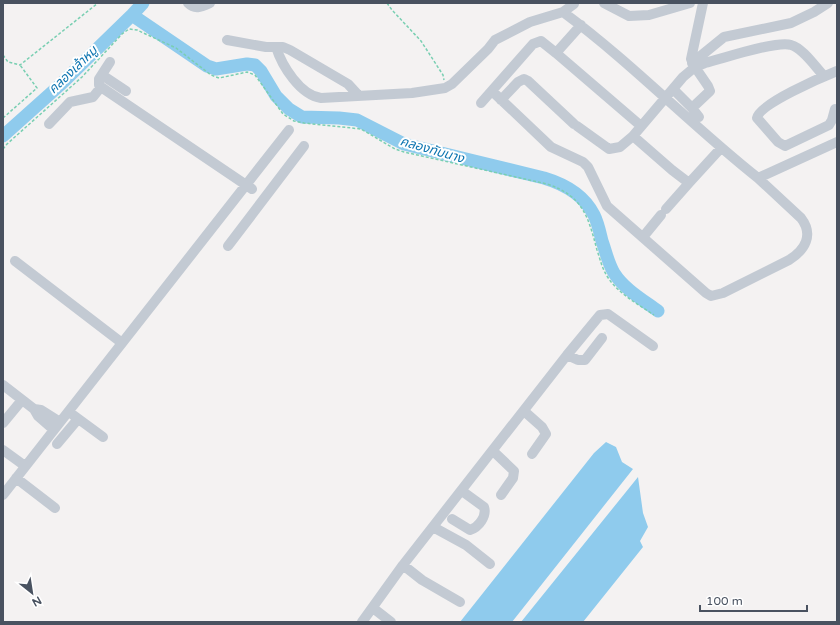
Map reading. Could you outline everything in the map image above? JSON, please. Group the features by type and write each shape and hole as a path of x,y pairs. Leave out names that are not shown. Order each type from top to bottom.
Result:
{"lane":[{"path":"188,3 197,8 210,3"},
{"path":"604,3 629,16 650,14 690,3"},
{"path":"692,108 710,91 693,65 693,51 703,3"},
{"path":"502,100 518,82 524,79 576,125 609,149 620,146 633,136 693,65 724,37 791,23 814,12 828,3"},
{"path":"276,47 278,54 291,76 300,87 314,97 412,94 445,88 452,84 488,49 495,40 530,22 563,12 574,4"},
{"path":"492,91 551,147 583,162 588,167 607,206 711,296 737,287 796,256 803,248 808,234 807,228 801,218 758,178 721,148 581,25 563,12"},
{"path":"556,53 581,25"},
{"path":"227,40 283,47 348,84 359,96"},
{"path":"481,103 533,44 540,41 641,126"},
{"path":"693,65 772,45 791,44 799,48 824,76"},
{"path":"110,62 99,83 101,87 263,198"},
{"path":"835,109 829,125 785,146 778,142 756,118 757,114 775,102 801,87 837,71"},
{"path":"102,75 126,90"},
{"path":"49,124 70,102 93,97 101,87"},
{"path":"673,89 699,117"},
{"path":"3,495 122,343 251,189 289,130"},
{"path":"633,136 689,183"},
{"path":"758,178 837,142"},
{"path":"228,246 304,146"},
{"path":"643,237 721,148"},
{"path":"15,261 122,343"},
{"path":"362,622 403,565 595,320 603,314 608,314 653,346"},
{"path":"567,355 578,360 585,360 602,338"},
{"path":"3,385 34,409 38,416 57,426"},
{"path":"3,423 22,400"},
{"path":"524,411 542,427 546,434 532,454"},
{"path":"69,412 103,437"},
{"path":"57,444 78,419"},
{"path":"3,450 25,466"},
{"path":"493,451 514,471 513,478 501,495"},
{"path":"16,478 55,508"},
{"path":"452,519 470,530 477,527 485,514 484,507 462,491"},
{"path":"433,527 466,545 490,564"},
{"path":"403,565 422,580 460,602"},
{"path":"373,608 391,622"}],"path":[{"path":"20,65 98,3"},
{"path":"387,3 421,41 443,75 445,88"},
{"path":"3,149 82,77 122,34 129,29 137,30 176,48 211,75 219,78 246,72 255,75 283,114 294,121 361,129 394,149 404,152 557,187 574,199 585,212 591,226 602,268 611,281 624,294 654,315"},
{"path":"3,55 8,62 20,65 37,88 3,118"}],"water":[{"path":"606,442 616,447 622,462 633,469 512,622 460,622 594,453"},
{"path":"638,477 643,513 648,527 640,541 643,547 583,622 521,622"}],"waterway":[{"name":"คลองเล้าหมู","path":"3,136 60,85 143,3"},
{"name":"คลองทับนาง","path":"132,15 207,66 216,69 247,64 255,65 261,71 276,96 289,109 302,117 357,120 404,144 544,178 566,187 579,196 594,215 609,261 618,279 634,294 658,311"}]}
